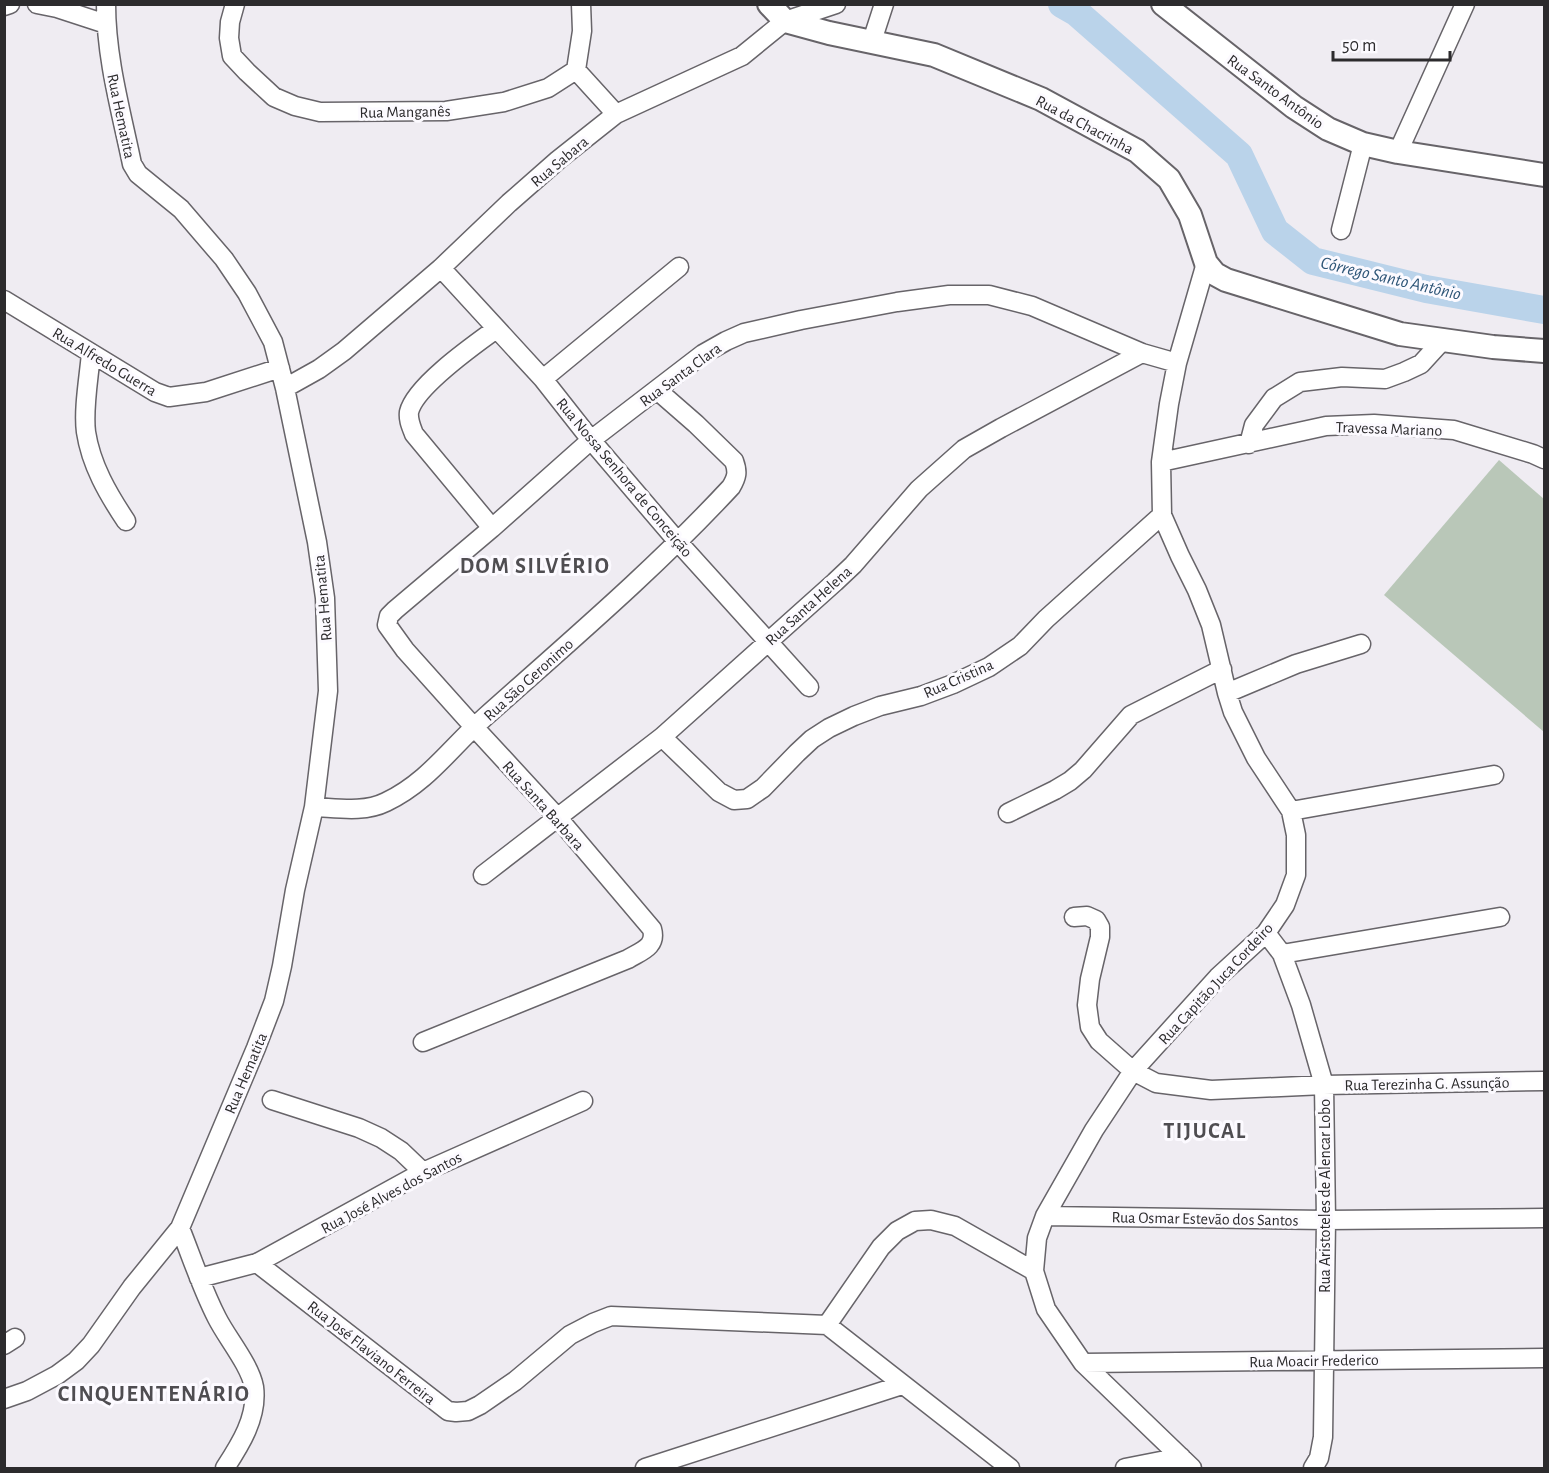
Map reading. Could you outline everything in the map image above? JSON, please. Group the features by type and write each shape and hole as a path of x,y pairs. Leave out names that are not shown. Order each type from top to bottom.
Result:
{"main road":[{"path":"769,4 785,21 872,41"},
{"name":"Rua Santo Antônio","path":"1163,4 1294,107 1328,129 1363,144 1398,152 1545,175"},
{"name":"Rua da Chacrinha","path":"872,41 934,55 1041,99 1137,151 1169,179 1190,215 1206,263"},
{"path":"1206,263 1215,274 1227,280 1400,334 1494,347 1545,351"}],"street":[{"path":"4,6 10,4"},
{"path":"36,4 106,24"},
{"name":"Rua Hematita","path":"4,1399 27,1392 76,1361 91,1345 132,1287 180,1228 274,1001 295,890 314,807 328,691 325,598 317,542 285,388 273,342 247,292 224,259 181,209 146,181 132,164 117,95 105,4"},
{"name":"Rua Manganês","path":"235,4 229,38 232,56 274,97 320,112 446,111 493,104 548,88 576,70"},
{"path":"581,4 582,31 576,70 616,114"},
{"path":"785,21 836,4"},
{"path":"872,41 884,4"},
{"path":"1398,152 1465,4"},
{"name":"Rua Sabara","path":"285,388 319,369 344,351 441,268 558,160 616,114 742,56 785,21"},
{"path":"1341,230 1363,144"},
{"name":"Rua Capitão Juca Cordeiro","path":"1186,1463 1083,1363 1046,1309 1034,1271 1036,1238 1045,1216 1094,1130 1133,1071 1218,977 1266,933 1285,905 1296,875 1296,835 1291,812 1252,750 1233,712 1211,625 1162,515 1161,462 1169,404 1177,363 1206,263"},
{"path":"543,379 679,267"},
{"name":"Rua Nossa Senhora de Conceição","path":"441,268 543,379 591,440 678,542 809,687"},
{"name":"Rua Santa Clara","path":"405,650 387,625 389,616 591,440 703,354 726,340 744,333 897,302 950,295 989,295 1032,306 1142,353 1177,363"},
{"name":"Rua Alfredo Guerra","path":"4,300 155,392 169,397 206,392 280,368"},
{"path":"492,528 414,434 409,421 409,410 430,382 496,329"},
{"path":"1249,444 1254,425 1274,398 1300,382 1342,377 1385,380 1421,364 1443,340"},
{"path":"91,353 86,431 93,459 114,502 126,520"},
{"name":"Rua Santa Helena","path":"483,874 662,737 853,565 919,489 964,449 1142,353"},
{"name":"Rua São Geronimo","path":"314,807 359,809 383,804 406,792 433,771 474,727 678,542 731,487 736,478 737,469 734,461 657,390"},
{"name":"Travessa Mariano","path":"1161,462 1326,426 1374,424 1454,430 1545,459"},
{"name":"Rua Cristina","path":"662,737 719,792 734,800 747,799 763,788 812,739 829,728 880,706 921,696 953,684 989,667 1020,646 1046,619 1162,515"},
{"path":"1227,693 1296,664 1361,644"},
{"name":"Rua Santa Barbara","path":"405,650 558,818 652,929 654,937 652,944 628,959 423,1042"},
{"path":"1008,813 1070,781 1083,770 1131,715 1222,669"},
{"path":"1291,812 1494,775"},
{"name":"Rua Terezinha G. Assunção","path":"1074,917 1088,916 1096,920 1100,927 1087,1005 1090,1028 1099,1041 1133,1071 1156,1083 1211,1090 1324,1085 1545,1081"},
{"path":"1282,954 1500,917"},
{"name":"Rua Aristoteles de Alencar Lobo","path":"1266,933 1282,954 1324,1085 1326,1220 1323,1437 1319,1458 1313,1468"},
{"path":"272,1100 359,1128 381,1138 401,1151 423,1172"},
{"name":"Rua José Alves dos Santos","path":"199,1278 257,1263 423,1172 583,1101"},
{"name":"Rua Osmar Estevão dos Santos","path":"1045,1216 1326,1220 1545,1218"},
{"path":"1010,1468 826,1325 881,1247 897,1232 915,1221 931,1220 955,1226 1034,1271"},
{"path":"180,1228 218,1319 246,1368 254,1387 253,1412 244,1435 225,1468"},
{"name":"Rua José Flaviano Ferreira","path":"257,1263 448,1411 456,1412 468,1411 480,1405 570,1335 611,1316 826,1325"},
{"name":"Rua Moacir Frederico","path":"1083,1363 1545,1358"},
{"path":"645,1468 679,1464 902,1385"},
{"path":"1125,1468 1186,1463"}],"green space":[{"path":"1499,460 1544,499 1544,732 1384,595"}],"waterway":[{"name":"Córrego Santo Antônio","path":"1062,4 1076,12 1239,155 1275,231 1313,261 1426,289 1544,310"}],"district":[{"name":"DOM SILVÉRIO","path":"535,565"},
{"name":"TIJUCAL","path":"1205,1130"},
{"name":"CINQUENTENÁRIO","path":"154,1393"}]}
